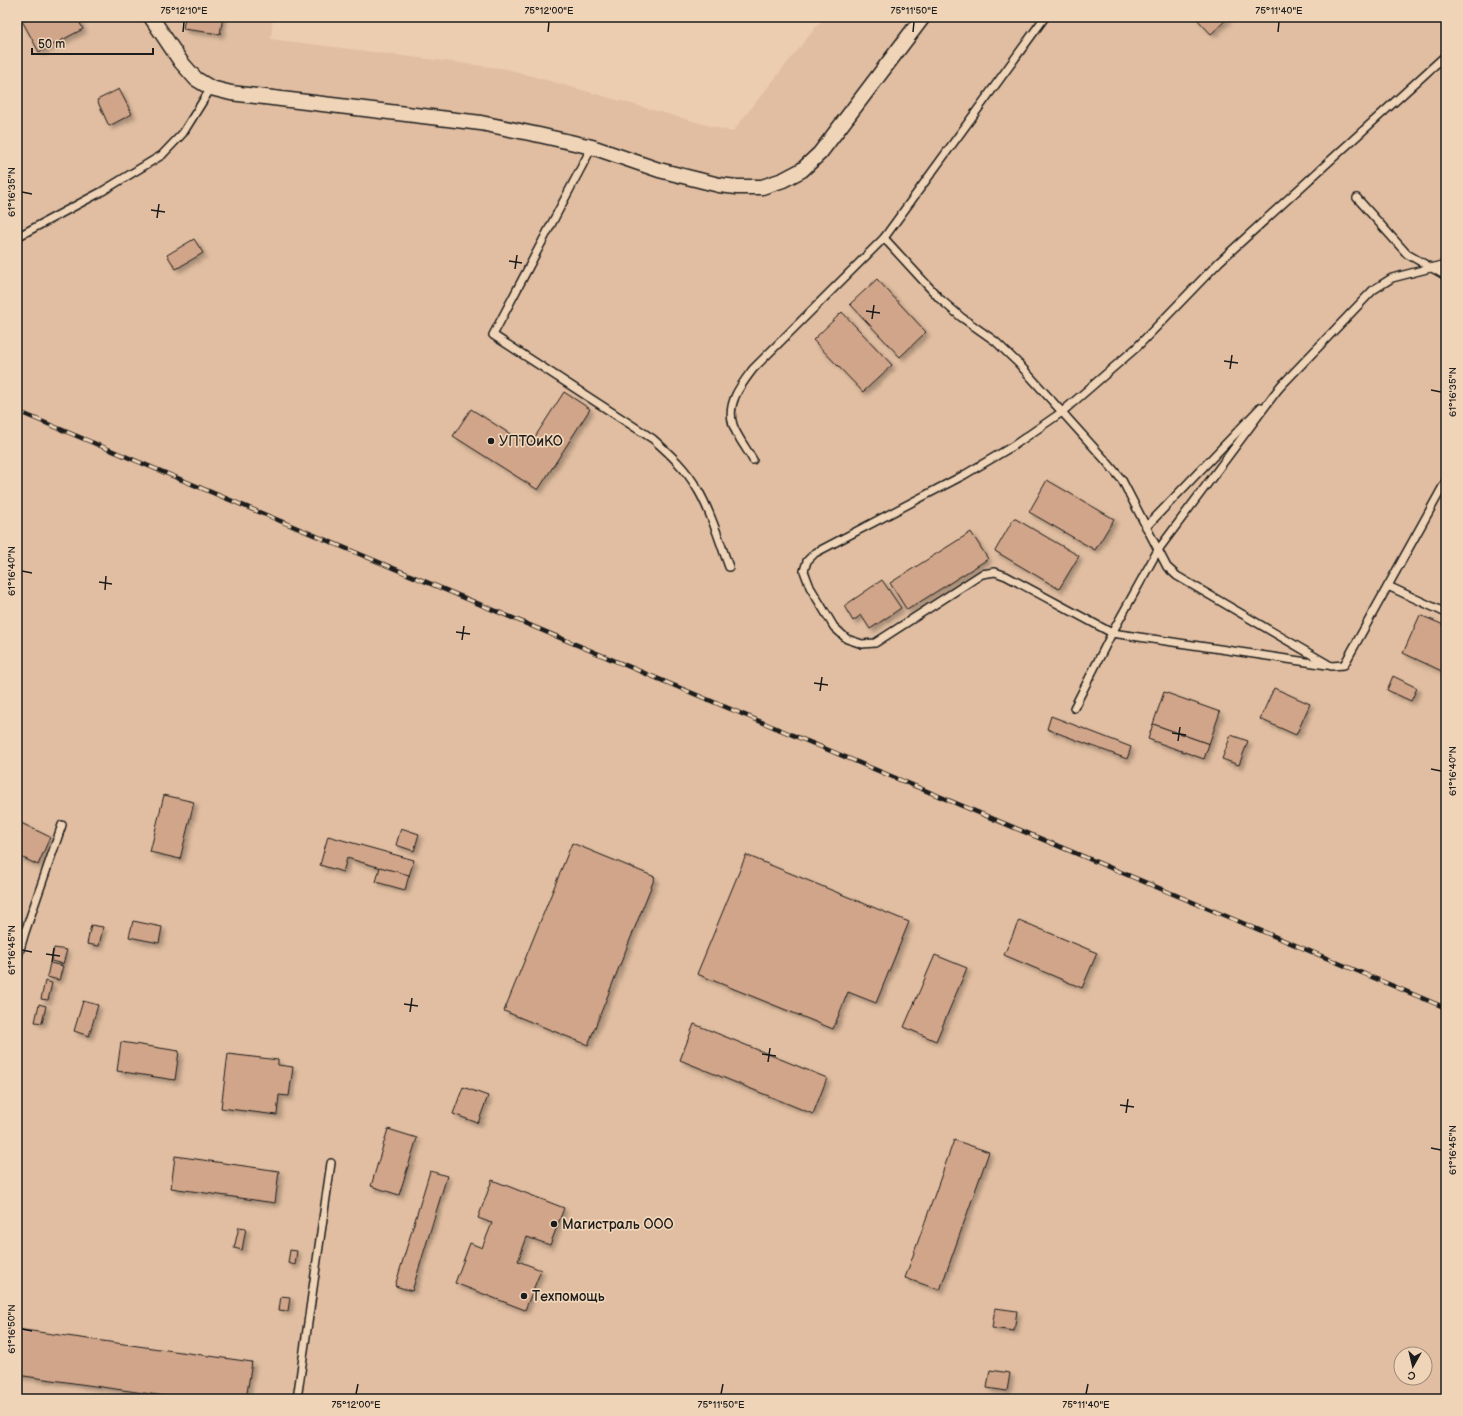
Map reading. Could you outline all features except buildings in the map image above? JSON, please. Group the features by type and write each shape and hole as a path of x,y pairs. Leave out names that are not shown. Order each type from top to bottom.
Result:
{"street":[{"path":"151,17 181,62 196,80 211,88 231,93 481,123 592,147 659,170 719,185 738,187 762,187 783,180 802,170 820,153 923,17"}],"lane":[{"path":"753,460 733,425 732,406 738,388 753,369 884,238 1045,17"},
{"path":"1446,55 1219,262 1137,347 1062,412 1013,446 964,475 815,553 807,561 804,571 810,588 834,627 847,639 862,644 875,643 982,574 995,572 1006,576 1112,633 1331,666 1344,665 1446,481"},
{"path":"17,237 101,192 162,155 183,133 211,88"},
{"path":"592,147 493,335 653,439 671,455 698,490 730,567"},
{"path":"1357,198 1407,254 1446,276"},
{"path":"884,238 940,299 1001,347 1018,363 1122,480 1167,567 1176,576 1331,666"},
{"path":"1146,527 1373,290 1392,278 1446,264"},
{"path":"1074,708 1112,633 1158,550 1282,384"},
{"path":"1388,586 1446,613"},
{"path":"17,960 62,825"},
{"path":"297,1399 331,1163"}],"shaded area":[{"path":"17,17 273,17 271,39 507,69 732,132 824,17 1446,17 1446,1399 17,1399"}],"railway":[{"path":"17,411 1446,1008"}],"place":[{"name":"УПТОиКО","path":"491,441"},
{"name":"Магистраль ООО","path":"554,1224"},
{"name":"Техпомощь","path":"524,1296"}]}
